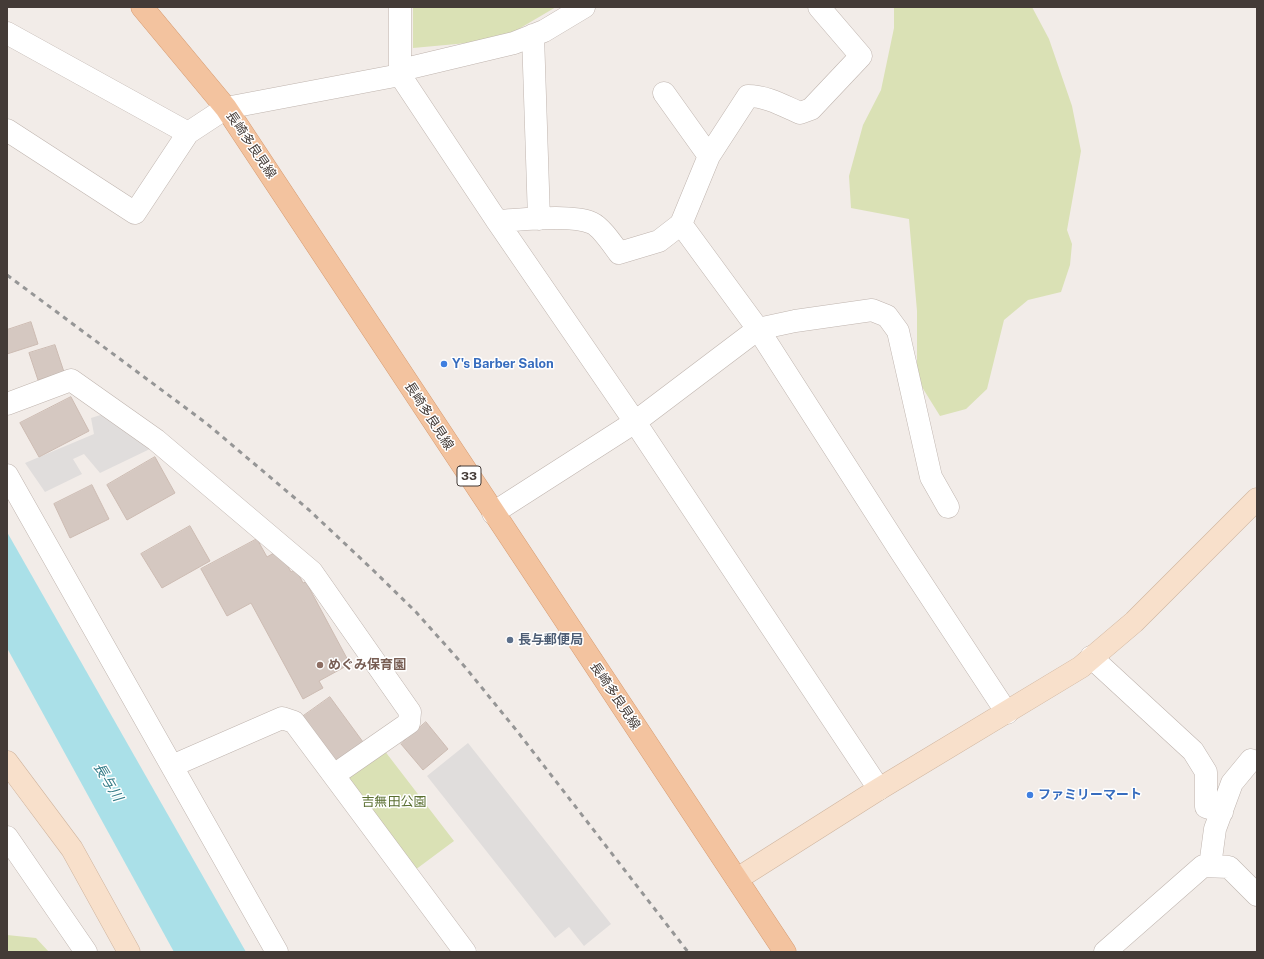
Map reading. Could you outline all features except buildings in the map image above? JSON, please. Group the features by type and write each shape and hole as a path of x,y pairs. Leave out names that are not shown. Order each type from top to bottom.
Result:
{"main road":[{"name":"長崎多良見線","path":"142,7 226,108 785,952"}],"street":[{"path":"400,7 400,72 497,220 635,422 879,790"},
{"path":"7,130 135,213 188,133 226,108 400,72 514,43 544,31 584,7"},
{"path":"497,220 569,218 593,224 609,239 619,253 659,241 681,224 709,156 748,96 756,96 771,100 800,113 811,110 861,56 819,7"},
{"path":"7,33 188,133"},
{"path":"533,35 539,219"},
{"path":"664,93 709,156"},
{"path":"681,224 758,329 901,552 1007,713"},
{"path":"493,513 635,422 758,329 795,321 872,310 887,316 898,331 906,359 932,477 948,507"},
{"path":"7,404 71,380 156,440 312,572 410,712 409,723 334,775"},
{"path":"7,475 277,952"},
{"path":"737,879 879,790 1081,667 1134,622 1257,499"},
{"path":"1091,657 1193,751 1206,772 1206,807 1222,812"},
{"path":"172,766 282,718 294,722 465,952"},
{"path":"1210,866 1215,830 1232,784 1251,760"},
{"path":"7,762 72,850 129,952"},
{"path":"7,838 86,952"},
{"path":"1105,952 1203,866 1229,867 1257,895"}],"green space":[{"path":"413,7 556,7 500,40 413,48"},
{"path":"894,7 1032,7 1049,39 1072,106 1081,151 1067,230 1072,244 1070,265 1061,292 1028,300 1004,320 987,389 966,409 940,416 917,379 917,311 909,219 851,208 849,176 863,125 881,90 894,28"},
{"name":"吉無田公園","path":"384,750 454,841 415,870 345,780"},
{"path":"7,935 36,938 49,952 7,952"}],"shaded area":[{"path":"110,412 152,448 100,473 84,454 73,459 82,474 45,492 25,463 94,434 91,418"},
{"path":"468,743 611,924 584,946 569,927 555,938 427,776"}],"water":[{"name":"長与川","path":"7,532 246,952 174,952 7,648"}],"railway":[{"path":"7,275 206,423 309,510 416,612 465,667 517,731 688,952"}],"place":[{"name":"Y's Barber Salon","path":"444,364"},
{"name":"長与郵便局","path":"510,640"},
{"name":"めぐみ保育園","path":"320,665"},
{"name":"ファミリーマート","path":"1030,795"}]}
